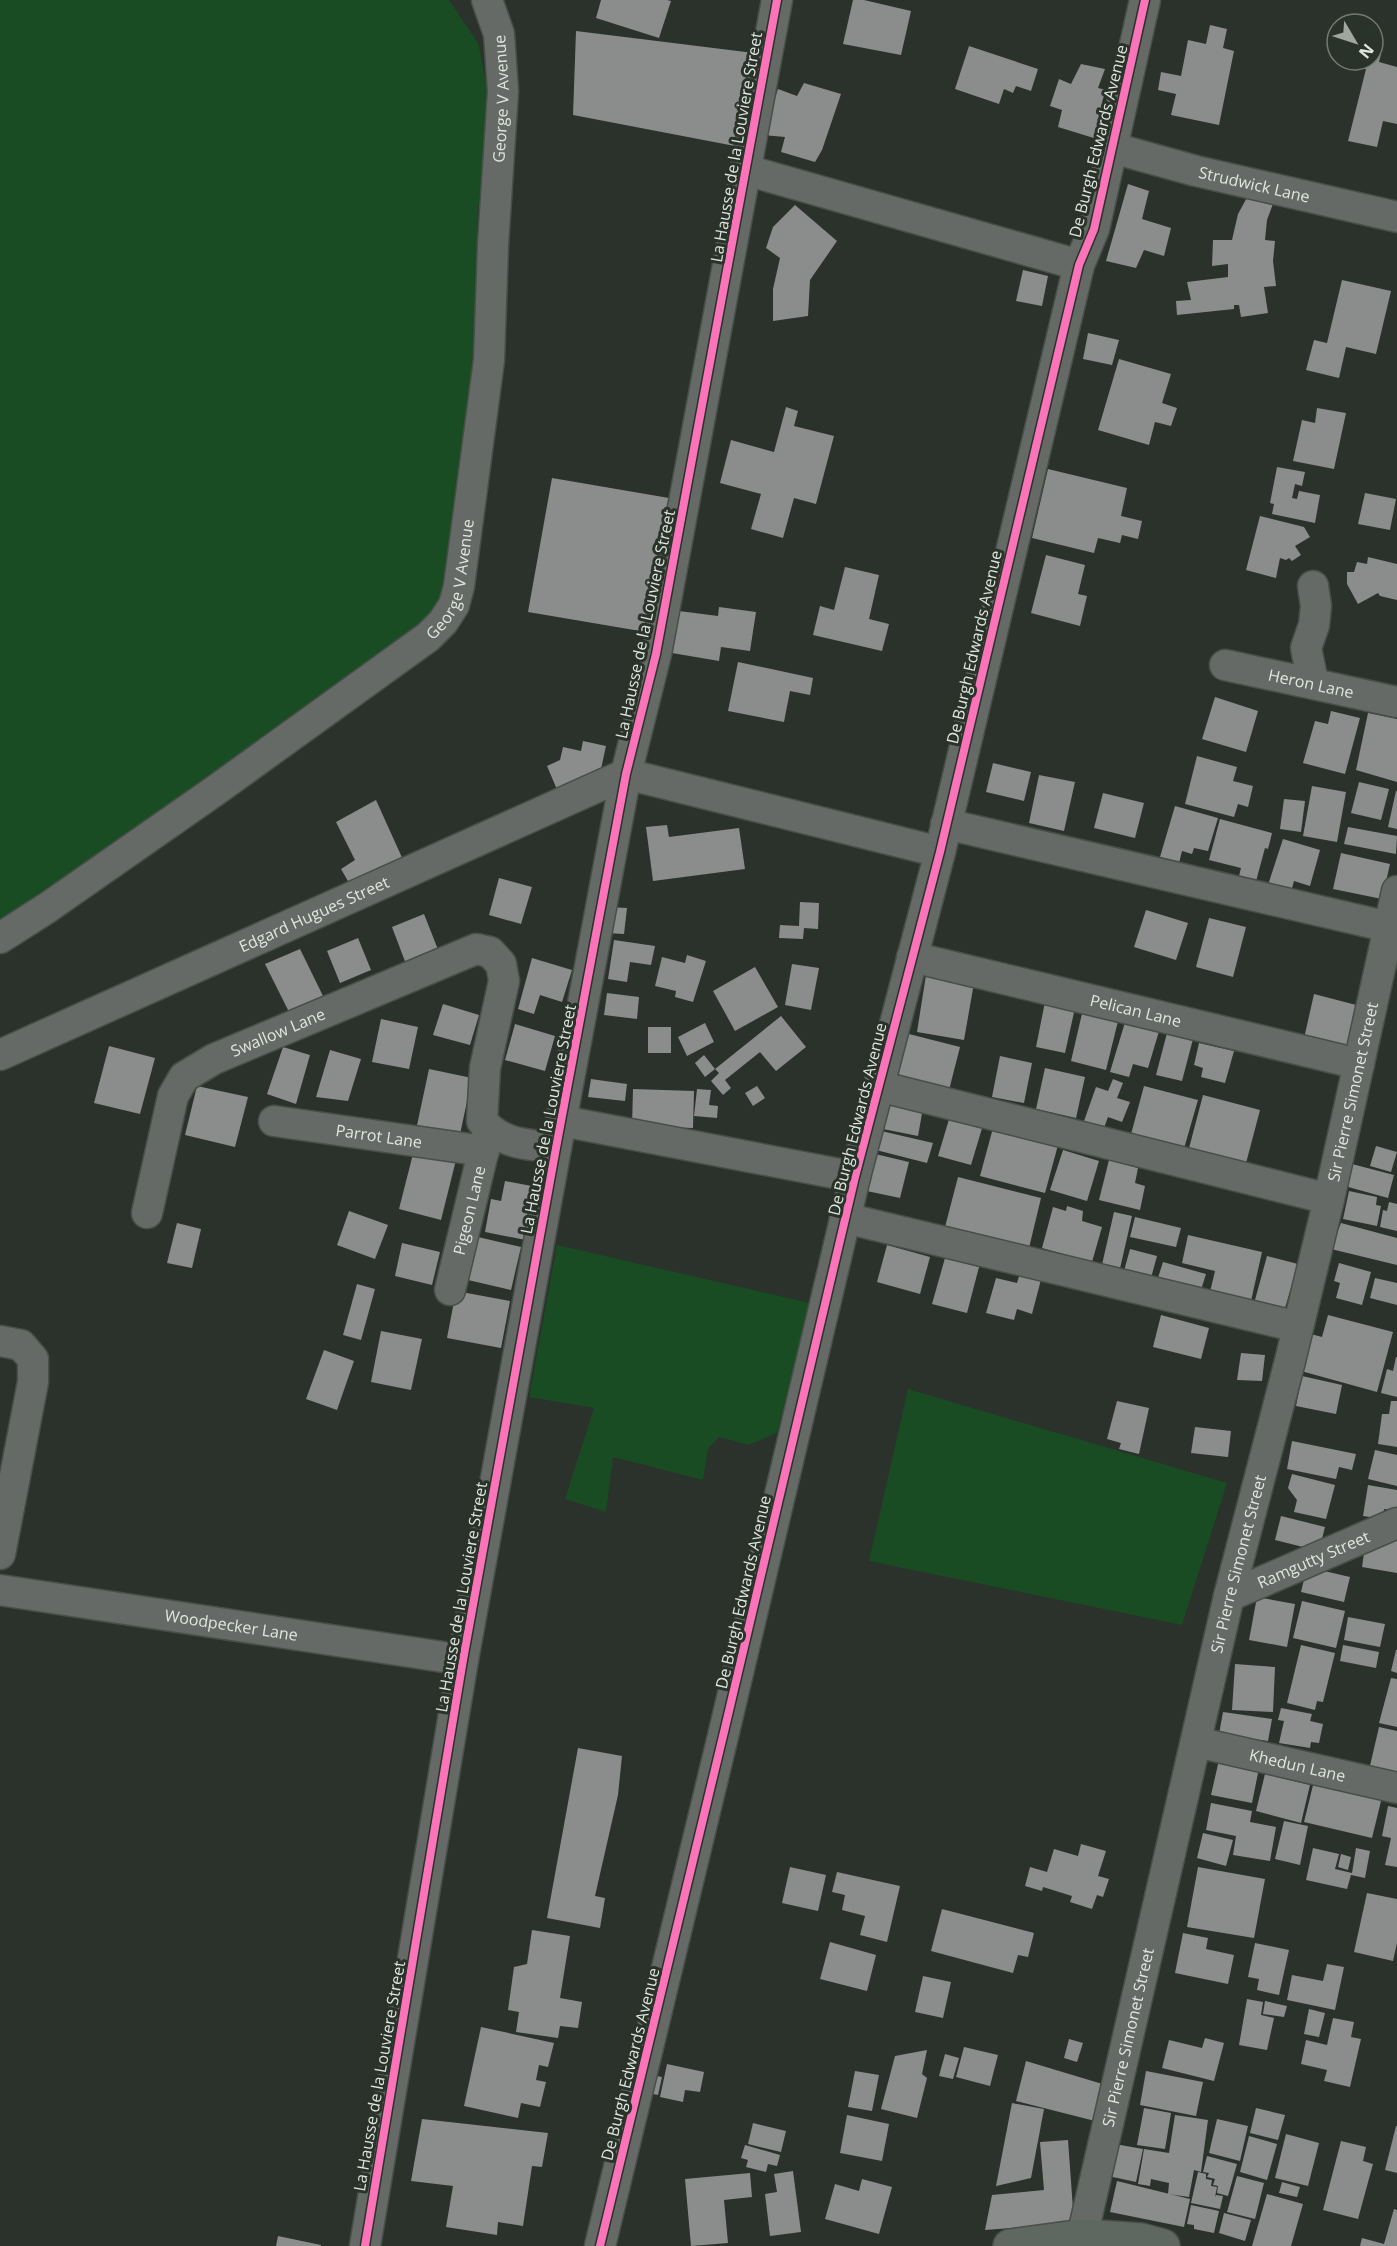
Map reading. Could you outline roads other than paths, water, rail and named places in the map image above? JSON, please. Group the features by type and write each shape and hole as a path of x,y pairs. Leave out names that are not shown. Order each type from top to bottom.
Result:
{"main road":[{"path":"1010,2246 1081,2241 1141,2241 1163,2246"}],"street":[{"name":"George V Avenue","path":"0,938 66,895 428,638 443,622 454,605 459,586 489,360 493,245 503,91 499,34 487,0"},
{"name":"La Hausse de la Louviere Street","path":"365,2246 463,1660 559,1135 626,774 656,654 777,0"},
{"name":"De Burgh Edwards Avenue","path":"600,2246 855,1177 943,838 1079,265 1094,229 1113,148 1141,1"},
{"name":"Strudwick Lane","path":"1113,148 1196,171 1397,217"},
{"path":"746,170 1079,265"},
{"path":"1313,586 1316,606 1314,626 1306,648 1313,682"},
{"name":"Heron Lane","path":"1225,665 1313,682 1397,702"},
{"path":"626,774 1389,927"},
{"name":"Edgard Hugues Street","path":"0,1055 626,774"},
{"name":"Sir Pierre Simonet Street","path":"1081,2241 1229,1596 1329,1199 1397,891"},
{"name":"Swallow Lane","path":"147,1214 173,1096 184,1077 214,1059 476,949 490,952 501,964"},
{"name":"Pelican Lane","path":"912,957 1359,1064"},
{"name":"Pigeon Lane","path":"450,1290 485,1134 485,1068 504,981 501,964"},
{"path":"878,1086 1329,1199"},
{"name":"Parrot Lane","path":"274,1122 493,1134 519,1143 559,1135 855,1177"},
{"path":"845,1218 1298,1327"},
{"path":"0,1341 21,1345 33,1359 33,1382 0,1554"},
{"name":"Ramgutty Street","path":"1229,1596 1397,1523"},
{"name":"Woodpecker Lane","path":"0,1590 463,1660"},
{"name":"Khedun Lane","path":"1196,1743 1397,1788"}]}
